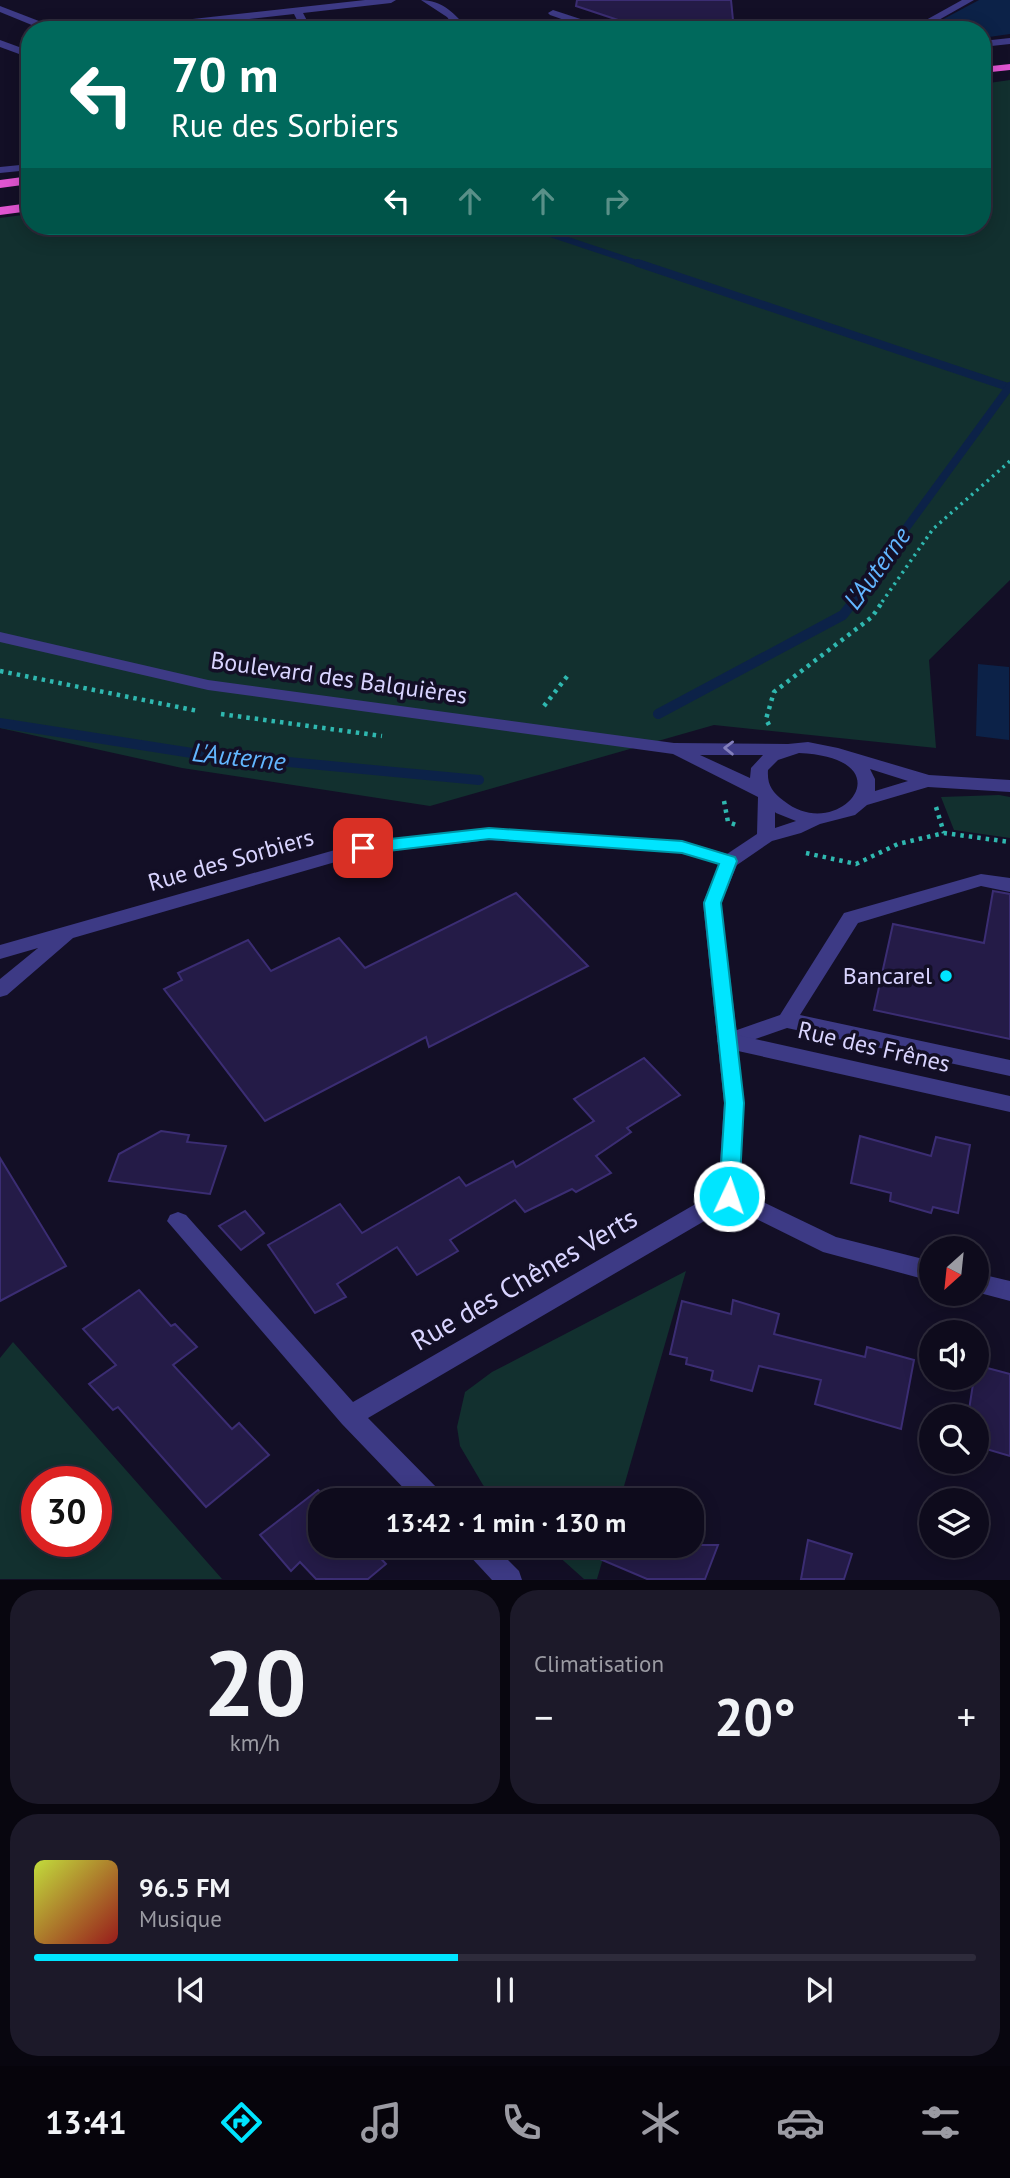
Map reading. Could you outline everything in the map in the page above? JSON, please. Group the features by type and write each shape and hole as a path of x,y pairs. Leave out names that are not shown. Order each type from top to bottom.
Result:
{"highway":[{"path":"991,56 1010,54"},
{"path":"991,69 1010,66"},
{"path":"0,184 21,181"},
{"path":"0,198 21,196"},
{"path":"0,211 21,208"}],"street":[{"path":"212,21 391,0"},
{"path":"426,0 455,21"},
{"path":"930,21 969,0"},
{"path":"0,9 30,21"},
{"path":"297,11 303,21"},
{"path":"553,13 577,21"},
{"path":"991,43 1010,41"},
{"path":"0,43 21,51"},
{"path":"0,170 21,168"},
{"name":"Boulevard des Balquières","path":"0,637 208,685 674,749 785,749"},
{"path":"766,837 763,794 758,777 761,765 785,749 813,747 928,781 1010,786"},
{"name":"Boulevard des Balquières","path":"674,749 763,794"},
{"path":"841,754 853,762 866,781 862,801"},
{"path":"919,1268 831,1245 729,1196 734,1103 712,903 729,861 766,837 795,829 817,818 844,814 862,801 928,781"},
{"path":"763,794 788,812 817,818"},
{"name":"Rue des Sorbiers","path":"0,952 363,848 489,834 682,847 729,861"},
{"path":"787,1020 851,918 981,880 1010,885"},
{"path":"0,990 70,932"},
{"path":"727,1041 787,1020 1010,1068"},
{"name":"Rue des Frênes","path":"727,1041 1010,1104"},
{"name":"Rue des Chênes Verts","path":"349,1416 729,1196"},
{"path":"178,1221 349,1416 420,1488"},
{"path":"989,1285 1010,1291"},
{"path":"489,1558 510,1580"}],"path":[{"path":"785,749 766,719 774,692 872,617 933,529 1010,461"},
{"path":"0,671 199,711"},
{"path":"537,730 545,705 569,674"},
{"path":"213,713 295,727 390,737"},
{"path":"723,795 729,822 797,852 856,864 898,844 944,833 1010,842"}],"green space":[{"path":"1010,80 1010,580 929,660 936,748 714,725 430,806 182,768 0,728 0,218 21,215 21,235 991,235 991,83"},
{"path":"941,797 1010,797 1010,838 954,830"},
{"path":"686,1271 623,1488 486,1488 460,1446 457,1427 465,1392 492,1372"},
{"path":"13,1342 222,1579 0,1579 0,1358"},
{"path":"561,1558 603,1558 597,1579 584,1579"}],"water":[{"path":"979,0 1010,0 1010,34 991,37 991,21 940,21"},
{"path":"978,664 1009,667 1009,740 976,736"}],"building":[{"path":"577,0 731,0 733,20 621,21 576,6"},
{"name":"Bancarel","path":"993,891 1010,894 1010,1039 874,1010 893,924 984,943"},
{"path":"516,893 588,966 429,1047 426,1037 265,1121 164,989 182,980 178,973 248,940 271,971 339,938 365,968"},
{"path":"644,1058 680,1095 627,1128 631,1132 596,1156 611,1173 576,1192 572,1189 525,1212 515,1200 450,1240 458,1251 417,1275 397,1247 337,1284 346,1297 315,1313 268,1245 340,1204 362,1233 459,1177 466,1186 513,1161 516,1167 594,1121 574,1099"},
{"path":"161,1131 189,1135 187,1142 226,1146 210,1194 109,1181 119,1154"},
{"path":"860,1136 931,1156 936,1137 970,1145 958,1213 933,1207 931,1213 890,1201 891,1193 851,1183"},
{"path":"0,1158 66,1266 0,1301"},
{"path":"245,1211 264,1233 241,1250 219,1226"},
{"path":"139,1290 171,1326 175,1324 197,1347 173,1365 232,1429 239,1423 269,1455 206,1507 118,1407 113,1410 89,1384 116,1365 83,1329"},
{"path":"733,1300 779,1314 774,1334 865,1357 867,1347 914,1360 901,1429 815,1404 821,1380 759,1366 752,1391 711,1380 713,1371 686,1364 687,1358 670,1354 682,1301 731,1314"},
{"path":"989,1368 1010,1374 1010,1456 989,1450 989,1404 970,1404 972,1390 989,1390"},
{"path":"308,1498 308,1558 380,1558 386,1564 368,1579 316,1579 300,1562 291,1571 260,1535"},
{"path":"808,1540 852,1554 844,1579 801,1579"},
{"path":"704,1545 718,1545 705,1579 647,1579 598,1558 704,1558"}],"waterway":[{"path":"553,235 643,265"},
{"path":"638,263 1008,387"},
{"name":"L'Auterne","path":"852,602 1010,386"},
{"name":"L'Auterne","path":"658,714 843,615 854,601"},
{"name":"L'Auterne","path":"0,723 192,753 479,780"}],"place":[{"name":"Bancarel","path":"946,976"}],"route":[{"path":"363,848 489,834 682,847 729,861 712,903 734,1103 729,1196"}]}
